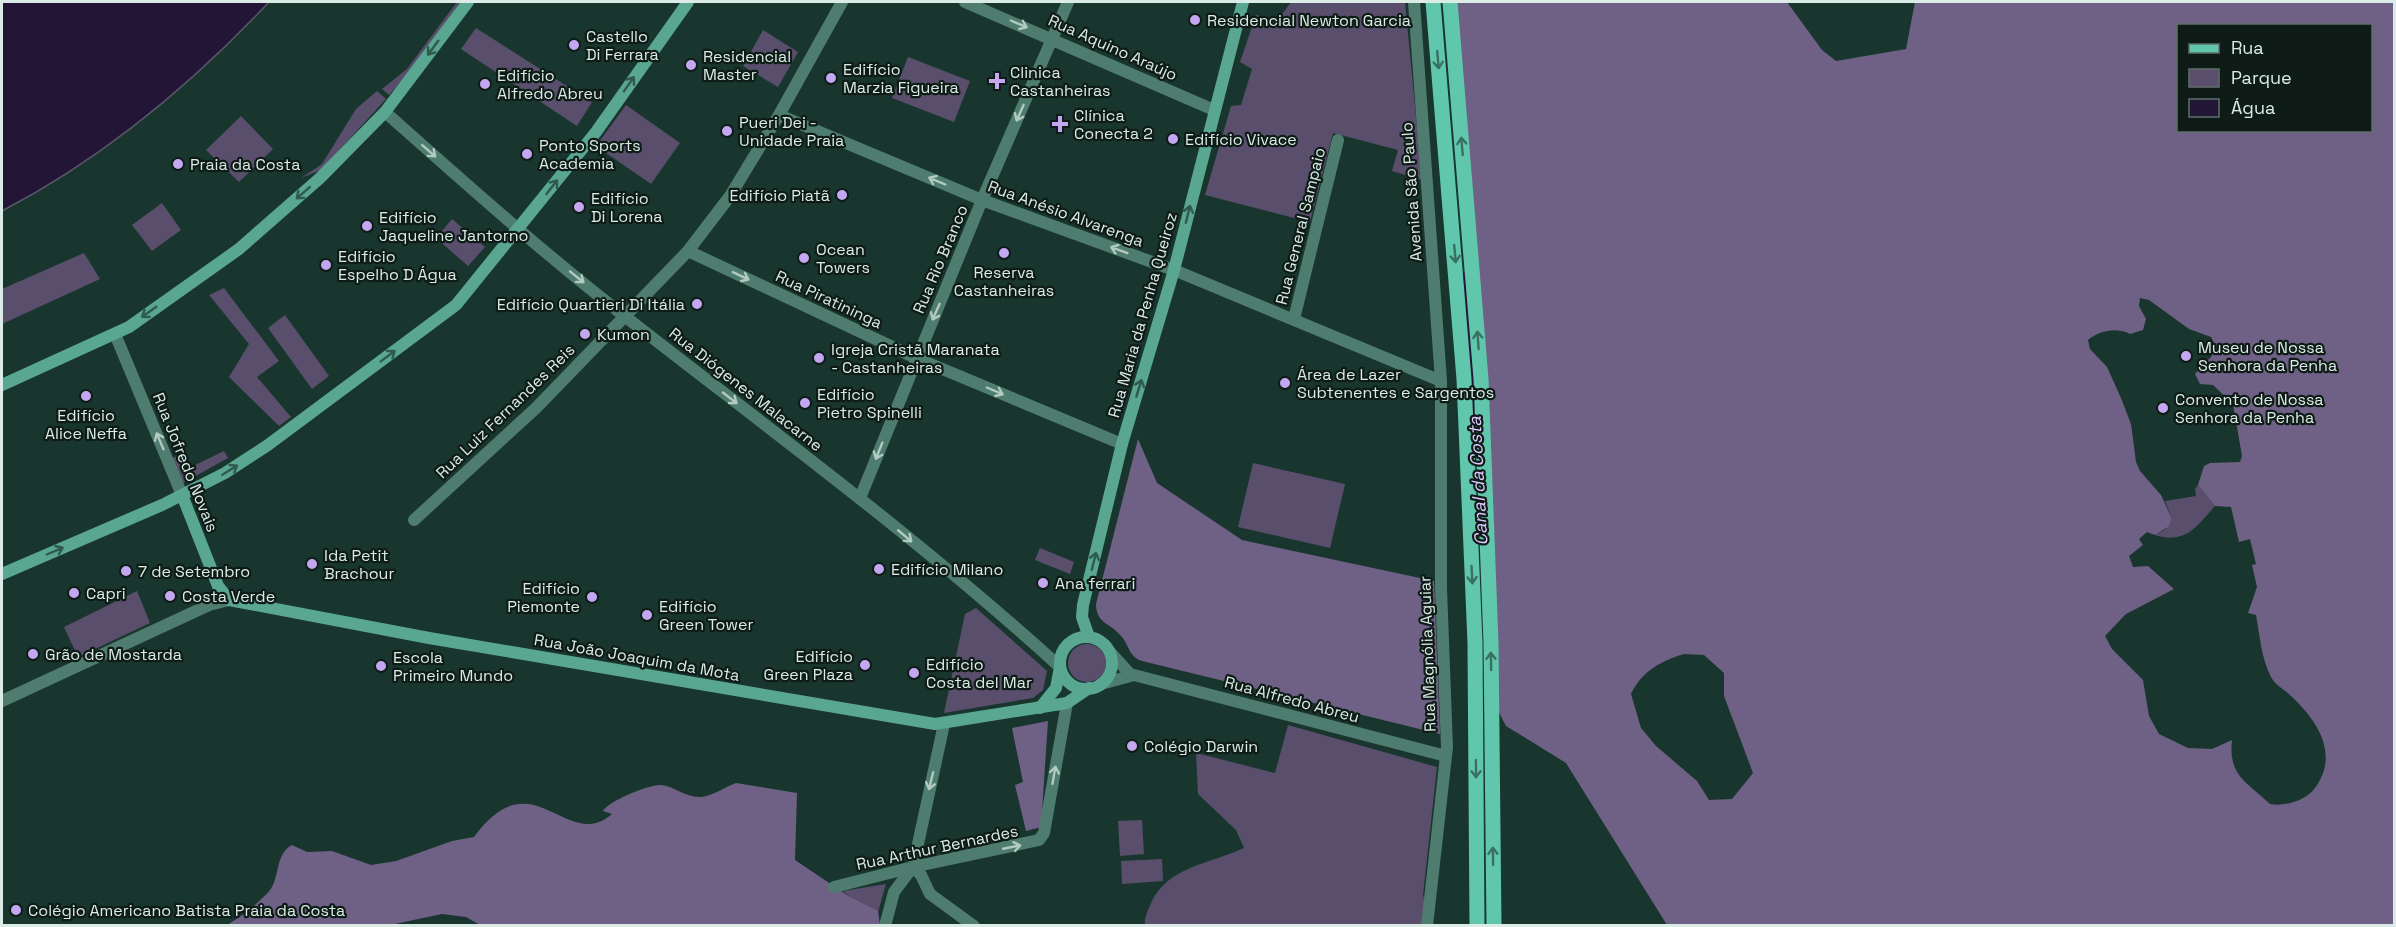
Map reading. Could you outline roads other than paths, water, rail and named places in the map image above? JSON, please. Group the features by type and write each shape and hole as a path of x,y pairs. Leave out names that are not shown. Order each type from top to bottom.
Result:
{"main road":[{"path":"1433,2 1464,379 1475,643 1477,926"},
{"path":"1450,2 1481,379 1491,643 1494,926"}],"street":[{"path":"2,385 115,334 239,249 320,178 385,112 468,2"},
{"path":"2,574 182,495 225,473 268,445 456,305 602,125 688,2"},
{"name":"Rua Luiz Fernandes Reis","path":"414,520 536,408 688,251 730,196 779,115 842,2"},
{"name":"Rua Aquino Araújo","path":"965,2 1214,110"},
{"name":"Rua Rio Branco","path":"860,498 982,200 1068,2"},
{"name":"Rua Maria da Penha Queiroz","path":"1089,637 1082,617 1083,605 1122,444 1174,270 1243,2"},
{"name":"Avenida São Paulo","path":"1414,2 1441,381"},
{"name":"Rua Diógenes Malacarne","path":"385,112 519,229 624,316 860,498 1060,667"},
{"name":"Rua Anésio Alvarenga","path":"779,115 982,200 1174,270 1441,381"},
{"name":"Rua General Sampaio","path":"1294,319 1338,140"},
{"name":"Rua Piratininga","path":"688,251 916,358 1122,444"},
{"name":"Rua Jofredo Novais","path":"115,334 218,586 229,600"},
{"name":"Rua Magnólia Aguiar","path":"1427,926 1446,756 1441,589 1441,381"},
{"path":"2,701 209,604 229,600"},
{"name":"Rua João Joaquim da Mota","path":"229,600 379,629 778,699 944,724 1040,708"},
{"path":"1080,638 1098,639 1130,674 1095,686 1067,703 1040,708 1056,688 1065,648 1080,638"},
{"path":"1060,667 1073,685 1095,686 1112,669 1110,652"},
{"name":"Rua Alfredo Abreu","path":"1130,674 1446,756"},
{"name":"Rua Arthur Bernardes","path":"834,887 913,867 1039,840 1044,833 1067,703"},
{"path":"885,926 894,892 913,867 944,724"},
{"path":"913,867 921,875 930,894 974,926"}],"water":[{"path":"2,2 269,2 209,62 144,118 76,168 2,211"}],"waterway":[{"name":"Canal da Costa","path":"1465,278 1476,443"}],"place":[{"name":"Residencial Newton Garcia","path":"1195,20"},
{"name":"Castello Di Ferrara","path":"574,45"},
{"name":"Residencial Master","path":"691,65"},
{"name":"Edifício Marzia Figueira","path":"831,78"},
{"name":"Clinica Castanheiras","path":"997,81"},
{"name":"Edifício Alfredo Abreu","path":"485,84"},
{"name":"Clínica Conecta 2","path":"1060,124"},
{"name":"Pueri Dei - Unidade Praia","path":"727,131"},
{"name":"Edifício Vivace","path":"1173,139"},
{"name":"Ponto Sports Academia","path":"527,154"},
{"name":"Praia da Costa","path":"178,164"},
{"name":"Edifício Piatã","path":"842,195"},
{"name":"Edifício Di Lorena","path":"579,207"},
{"name":"Edifício Jaqueline Jantorno","path":"367,226"},
{"name":"Reserva Castanheiras","path":"1004,253"},
{"name":"Ocean Towers","path":"804,258"},
{"name":"Edifício Espelho D Água","path":"326,265"},
{"name":"Edifício Quartieri Di Itália","path":"697,304"},
{"name":"Kumon","path":"585,334"},
{"name":"Museu de Nossa Senhora da Penha","path":"2186,356"},
{"name":"Igreja Cristã Maranata - Castanheiras","path":"819,358"},
{"name":"Área de Lazer Subtenentes e Sargentos","path":"1285,383"},
{"name":"Edifício Alice Neffa","path":"86,396"},
{"name":"Edifício Pietro Spinelli","path":"805,403"},
{"name":"Convento de Nossa Senhora da Penha","path":"2163,408"},
{"name":"Ida Petit Brachour","path":"312,564"},
{"name":"Edifício Milano","path":"879,569"},
{"name":"7 de Setembro","path":"126,571"},
{"name":"Ana ferrari","path":"1043,583"},
{"name":"Capri","path":"74,593"},
{"name":"Costa Verde","path":"170,596"},
{"name":"Edifício Piemonte","path":"592,597"},
{"name":"Edifício Green Tower","path":"647,615"},
{"name":"Grão de Mostarda","path":"33,654"},
{"name":"Edifício Green Plaza","path":"865,665"},
{"name":"Escola Primeiro Mundo","path":"381,666"},
{"name":"Edifício Costa del Mar","path":"914,673"},
{"name":"Colégio Darwin","path":"1132,746"},
{"name":"Colégio Americano Batista Praia da Costa","path":"16,910"}]}
